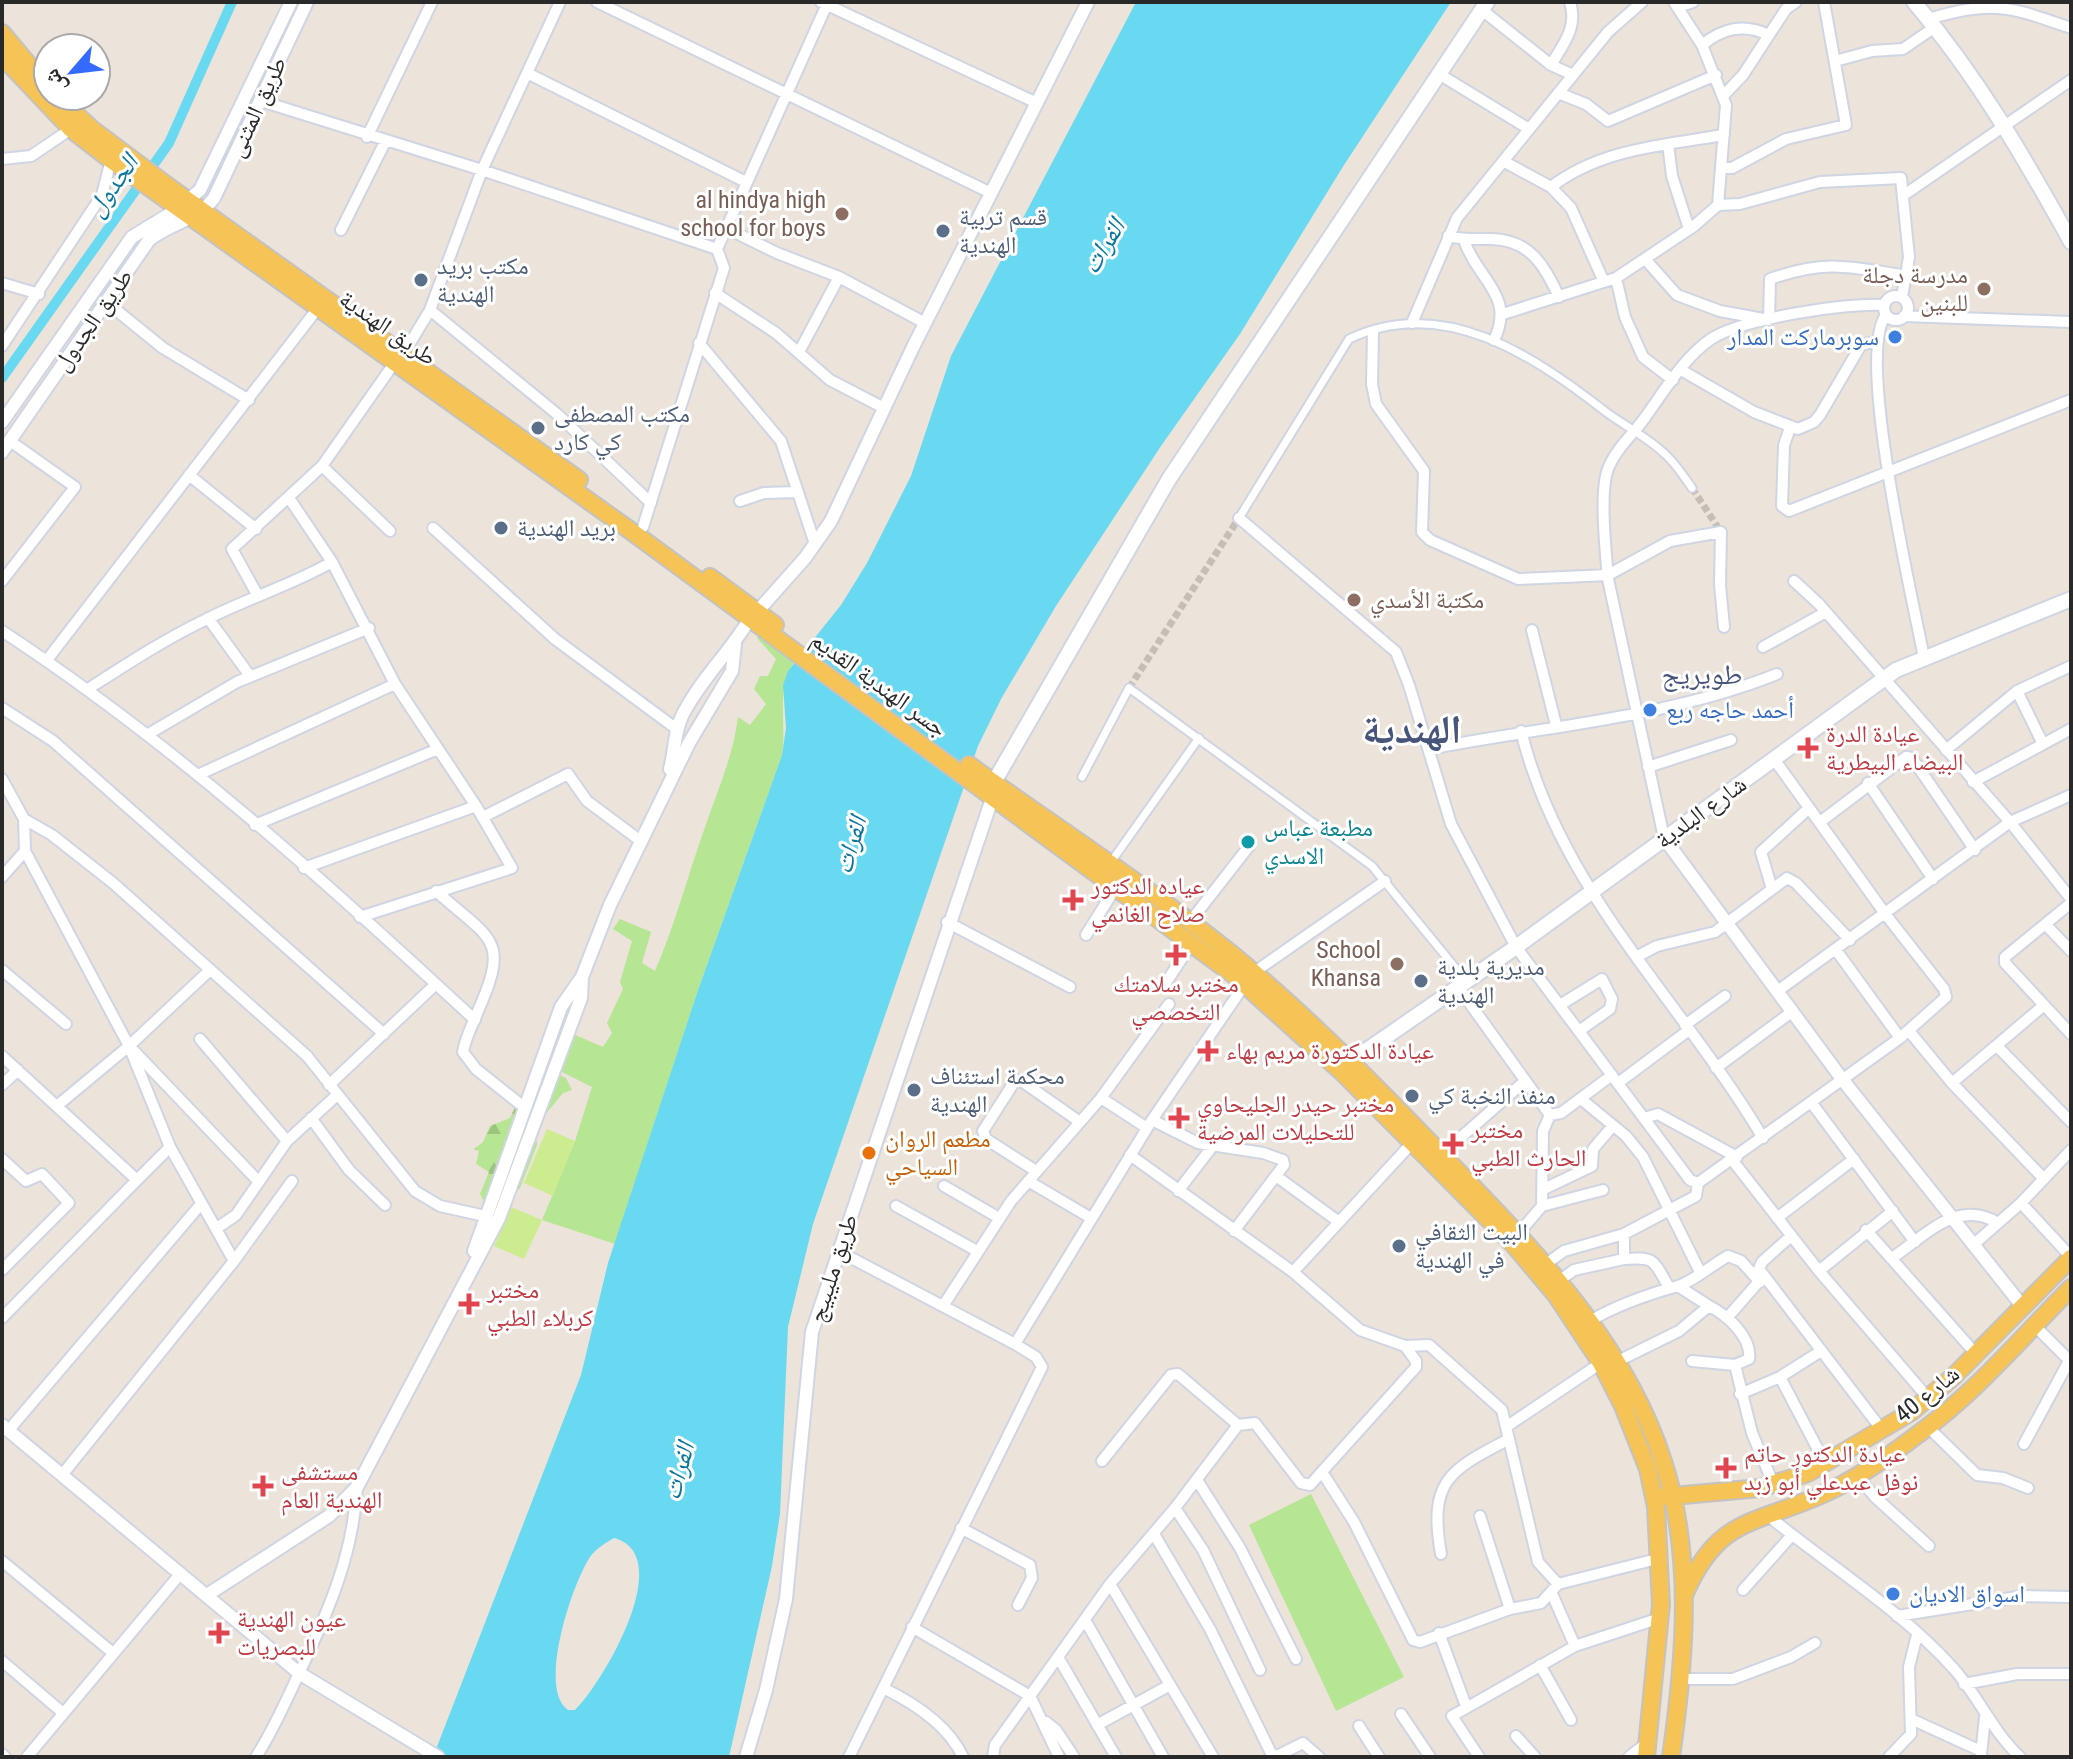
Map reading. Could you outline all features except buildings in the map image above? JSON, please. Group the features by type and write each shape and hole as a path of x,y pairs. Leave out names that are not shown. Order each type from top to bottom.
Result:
{"main road":[{"path":"1914,2 1971,73 2069,233"},
{"path":"994,789 1169,479 1484,6"},
{"path":"2,33 32,69"},
{"name":"طريق الهندية","path":"2,56 71,129 199,215 643,527 757,619"},
{"name":"طريق الهندية","path":"72,112 122,163"},
{"name":"طريق الهندية","path":"199,215 318,308 400,358 757,619"},
{"name":"شارع البلدية","path":"1351,1061 1516,947 1884,679 1924,658 2071,599"},
{"name":"جسر الهندية القديم","path":"757,619 994,789"},
{"path":"994,789 1109,863 1189,923 1249,978 1513,1244 1608,1362"},
{"path":"994,789 1116,887 1192,943 1249,978 1351,1061 1546,1264 1590,1321 1672,1495 1685,1595 1682,1679 1671,1757"},
{"name":"شارع 40","path":"1654,1499 1760,1488 1808,1473 1882,1430 1928,1398 2071,1258"},
{"name":"شارع 40","path":"1685,1595 1710,1547 1737,1527 1822,1495 1928,1427 1972,1391 2071,1288"},
{"path":"1647,1749 1660,1618 1661,1558 1651,1452"},
{"path":"1808,1473 1822,1495"}],"street":[{"name":"طريق المثنى","path":"184,205 200,190 291,2"},
{"name":"طريق المثنى","path":"199,215 214,198 307,2"},
{"path":"367,137 432,2"},
{"path":"258,596 232,549 322,466 400,358 430,310 482,170 560,2"},
{"path":"597,2 991,193"},
{"path":"658,806 683,714 716,661 757,619 831,521 925,323 1088,2"},
{"path":"1551,65 1572,29 1574,16 1570,2"},
{"path":"1412,323 1457,218 1608,32 1642,2"},
{"path":"1693,2 1676,4 1702,45 1723,96 1724,135 1718,205"},
{"path":"1723,96 1743,75 1786,9 1796,2"},
{"path":"1721,168 1732,168 1786,139 1846,125 1824,2"},
{"path":"1835,61 1872,51 1903,49 1931,23 1982,2 2006,5 2071,28"},
{"path":"643,527 724,268 717,249 825,3 1037,103"},
{"path":"1484,6 1551,65 1573,75"},
{"path":"1702,45 1717,33 1738,28 1753,27 1769,35"},
{"path":"527,73 746,182"},
{"path":"1439,74 1529,129"},
{"path":"1558,93 1586,104 1608,121 1716,75"},
{"path":"1904,195 2071,80"},
{"path":"261,101 367,137 482,170 717,249"},
{"path":"2,159 31,156 71,129"},
{"path":"1551,187 1593,161 1724,135"},
{"path":"341,230 385,142"},
{"path":"1668,144 1672,176 1689,229"},
{"path":"1503,161 1551,187 1571,208 1604,282"},
{"path":"2,346 39,294 122,163"},
{"path":"1503,314 1616,278 1689,229 1718,205 1740,204 1805,184 1901,178 1907,276 1902,297 1908,308 1904,316"},
{"name":"طريق الجدول","path":"2,422 132,237 184,205"},
{"name":"طريق الجدول","path":"2,452 149,240 199,215"},
{"path":"726,228 777,253 839,277 925,323"},
{"path":"1448,236 1464,240 1496,239 1521,246 1543,264 1559,297"},
{"path":"1464,240 1496,295 1503,314 1494,340"},
{"path":"1645,259 1677,295 1720,311 1769,320"},
{"path":"1769,320 1770,279 1807,266 1836,264 1907,276"},
{"path":"799,352 839,277"},
{"path":"1616,278 1625,317 1643,357 1673,380"},
{"path":"2,283 39,294"},
{"path":"715,293 799,352 830,380 884,408"},
{"path":"1902,297 1890,298 1878,341 1879,414 1924,658"},
{"path":"105,301 163,348 249,400"},
{"path":"2023,1307 1842,1079 1664,838 1608,575 1605,535 1608,469 1681,370 1709,340 1726,331 1769,320 1869,304 1885,310 1895,320 1904,316 2071,322"},
{"path":"47,660 318,308"},
{"path":"430,310 557,414 651,503"},
{"path":"1692,488 1665,453 1559,376 1494,340 1443,326 1412,323 1349,339 1239,518 1396,652 1451,824 1516,947 1690,1180 1698,1183"},
{"path":"1373,332 1372,384 1376,404 1424,471 1422,532 1430,540 1469,560 1518,579 1608,575 1670,541 1721,532 1720,585 1724,627"},
{"path":"1681,370 1790,428 1814,422 1861,345 1878,341"},
{"path":"699,343 781,441 815,544"},
{"path":"1790,428 1784,445 1785,510 1812,504 2071,400"},
{"path":"2,581 75,487 10,441"},
{"path":"322,466 390,531"},
{"path":"189,475 256,529"},
{"path":"740,501 764,493 798,492"},
{"path":"289,498 332,562 369,628 395,684 483,817 512,868 360,917"},
{"path":"433,528 555,639 678,730"},
{"path":"88,689 154,647 208,618 290,586 332,562"},
{"path":"1794,581 1826,612 2010,822 2071,901 2005,957 2005,963 2071,1034"},
{"path":"1763,647 1826,612"},
{"path":"208,618 250,676"},
{"path":"150,733 250,676 369,628"},
{"path":"1532,630 1556,725"},
{"path":"2,631 150,733 200,774 475,1020"},
{"path":"464,1280 561,1007 582,977 610,905 689,743 732,671 735,644"},
{"path":"1946,750 2017,691 2071,666"},
{"path":"1429,749 1669,708 1777,674"},
{"path":"200,774 395,684"},
{"path":"1082,777 1129,688 1361,857 1385,881 1462,984 1550,1115"},
{"path":"2017,691 2043,744"},
{"path":"2,708 53,741 384,1034"},
{"path":"1973,782 2071,729"},
{"path":"1521,731 1532,776 1551,823 1590,893 1763,1138"},
{"path":"1109,863 1199,738"},
{"path":"1648,767 1731,740"},
{"path":"255,825 438,749"},
{"path":"1820,822 1901,758 1912,758 1975,850"},
{"path":"1546,1264 1564,1251 1624,1234 1666,1209 1696,1196 1698,1183 1904,1034 1946,997 1944,989 1886,915 1774,759"},
{"path":"483,817 568,774 587,801 642,842"},
{"path":"2,779 24,819 25,851 129,1046 170,1147 234,1261"},
{"path":"1868,783 1933,879"},
{"name":"طريق مليبيج","path":"746,1757 766,1690 786,1599 812,1332 994,789"},
{"path":"1779,990 2010,822 2071,795"},
{"path":"304,868 476,806"},
{"path":"1772,889 1761,852 1809,808"},
{"path":"24,819 52,835 113,883 307,1056 415,1191 440,1206 485,1216"},
{"path":"1189,923 1250,845"},
{"path":"2,877 25,851"},
{"path":"2,857 12,865"},
{"path":"1636,957 1657,946 1715,932 1787,878 1850,940"},
{"path":"1015,1344 1149,1124 1249,978 1385,881"},
{"path":"1086,935 1116,887"},
{"path":"436,891 489,939 496,954 495,973 463,1052 476,1069 525,1108"},
{"path":"947,922 1070,987"},
{"path":"2046,925 2071,951"},
{"path":"1165,984 1192,943"},
{"path":"1836,950 1904,1034 2044,1179"},
{"path":"2,970 66,1024"},
{"path":"58,1105 129,1046 210,970"},
{"path":"207,1595 329,1516 357,1487 499,1218 581,998 582,977"},
{"path":"1560,1005 1602,979 1612,999 1610,1009 1579,1031"},
{"path":"329,1085 436,984"},
{"path":"1550,1115 1561,1113 1615,1079 1687,1028 1725,996"},
{"path":"943,1306 999,1218 1101,1098 1169,1004"},
{"path":"1952,1083 2043,1006"},
{"path":"1716,1068 1793,1011"},
{"path":"200,1039 287,1141"},
{"path":"129,1046 259,1182"},
{"path":"1997,1046 2071,1122"},
{"path":"2,1056 137,1180"},
{"path":"2,1085 18,1070"},
{"path":"1036,1171 986,1139 983,1131 1013,1084 1020,1080 1080,1122"},
{"path":"1442,1154 1525,1081"},
{"path":"217,1228 236,1215 287,1141 337,1095"},
{"path":"1101,1098 1149,1124 1212,1147 1279,1157 1284,1165 1234,1231"},
{"path":"1581,1099 1611,1128 1626,1136 1643,1157 1666,1209 1700,1272"},
{"path":"1811,1102 1915,1242"},
{"path":"1644,1118 1658,1114 1735,1159 1819,1271 1928,1398"},
{"path":"1518,1234 1542,1206 1544,1189 1540,1171 1543,1131 1550,1115"},
{"path":"311,1118 349,1170 385,1205"},
{"path":"1544,1189 1592,1166 1593,1149 1611,1128"},
{"path":"1293,1272 1412,1143"},
{"path":"2,1318 170,1147"},
{"path":"1178,1191 1212,1147"},
{"path":"1973,1245 2021,1203 2071,1150"},
{"path":"1130,1155 1293,1272 1360,1330 1405,1346 1429,1345 1502,1410 1538,1562 1555,1589 1575,1646"},
{"path":"2,1159 26,1181 42,1174 69,1203 2,1270"},
{"path":"1777,1218 1854,1159"},
{"path":"1276,1176 1339,1222"},
{"path":"62,1475 234,1261 292,1181"},
{"path":"1028,1181 1091,1218"},
{"path":"944,1186 999,1218"},
{"path":"1542,1206 1603,1190"},
{"path":"2021,1203 2071,1258"},
{"path":"201,1204 5,1428 299,1673 438,1757"},
{"path":"896,1206 977,1251"},
{"path":"1819,1271 1893,1211"},
{"path":"1892,1258 1950,1216 1986,1216 1998,1223"},
{"path":"1866,1230 1976,1354"},
{"path":"1624,1234 1624,1259"},
{"path":"1762,1279 1759,1269 1762,1262 1791,1236"},
{"path":"838,1251 1015,1344 1040,1362 1041,1373 849,1757"},
{"path":"1590,1321 1615,1307 1647,1298 1673,1286 1728,1256 1741,1261 1762,1279 1882,1430"},
{"path":"1560,1280 1574,1270 1624,1259 1648,1258 1654,1261 1673,1286 1727,1318 1750,1351 1749,1359 1735,1365 1692,1361"},
{"path":"1727,1318 1762,1279"},
{"path":"1506,1427 1608,1362 1679,1331 1709,1306"},
{"path":"2024,1444 2070,1361 2034,1325"},
{"path":"993,1757 995,1745 1110,1584 1175,1508 1238,1425 1255,1423 1301,1483 1310,1485 1413,1374 1416,1361 1405,1346"},
{"path":"1740,1394 1780,1377 1821,1351"},
{"path":"1735,1365 1740,1394 1773,1483"},
{"path":"1102,1461 1171,1375 1178,1374 1238,1425"},
{"path":"1780,1377 1825,1463"},
{"path":"1928,1427 1977,1475 2003,1478 2028,1488"},
{"path":"1441,1554 1435,1522 1449,1477 1457,1467 1509,1439"},
{"path":"1322,1472 1354,1522 1413,1640 1420,1642 1510,1609 1541,1603 1555,1589 1661,1558"},
{"path":"1857,1475 1875,1497 1929,1546"},
{"path":"1197,1480 1240,1548 1296,1659"},
{"path":"256,1757 280,1716 341,1582 352,1535 357,1487"},
{"path":"1175,1508 1203,1550 1260,1670"},
{"path":"1766,1514 1897,1616 1956,1671 1985,1717 2020,1757"},
{"path":"1480,1516 1510,1609"},
{"path":"961,1528 1030,1565 1032,1578 1018,1605"},
{"path":"1154,1534 1210,1629 1271,1753 1277,1756 1303,1743 1319,1757"},
{"path":"1743,1590 1792,1535"},
{"path":"2,1561 113,1653"},
{"path":"27,1757 181,1573"},
{"path":"1110,1584 1213,1757"},
{"path":"1897,1616 2023,1596 2071,1597"},
{"path":"1479,1757 1453,1720 1456,1712 1575,1646 1660,1618"},
{"path":"1085,1620 1163,1757"},
{"path":"912,1627 1030,1696 1059,1757"},
{"path":"1439,1633 1466,1706"},
{"path":"1889,1757 1911,1734 1909,1667 1917,1635"},
{"path":"1682,1679 1733,1679 1791,1657 1815,1643"},
{"path":"1058,1657 1116,1757"},
{"path":"2,1661 63,1713"},
{"path":"1540,1665 1571,1720"},
{"path":"1964,1684 2017,1674 2071,1674"},
{"path":"1097,1725 1170,1685"},
{"path":"883,1688 916,1704 957,1745 963,1757"},
{"path":"1401,1714 1430,1757"},
{"path":"1911,1719 1981,1754 1985,1717"},
{"path":"1044,1721 1056,1730 1074,1757"},
{"path":"1359,1726 1379,1757"},
{"path":"1516,1736 1535,1757"},
{"path":"1629,1757 1647,1749"}],"green space":[{"path":"760,634 795,661 783,694 782,755 697,993 615,1244 542,1220 575,1141 592,1087 552,1067 566,1031 603,1047 612,1033 607,1023 623,989 620,982 632,941 613,929 620,919 651,932 642,963 655,971 724,774 738,717 750,725 766,704 754,689 760,676 768,676 776,659 757,638"},
{"path":"550,1070 566,1078 572,1090 563,1093 536,1126 537,1145 520,1188 509,1193 491,1214 480,1194 489,1172 476,1164 479,1151 474,1149 483,1142 490,1126 510,1118 516,1105"},
{"path":"547,1129 575,1141 553,1196 524,1183"},
{"path":"511,1207 542,1220 524,1259 494,1246"},
{"path":"1311,1494 1404,1677 1336,1711 1249,1525"}],"water":[{"name":"الفرات","path":"1136,2 1451,2 1344,165 1240,334 1161,446 1056,606 1001,699 978,746 813,1224 788,1327 780,1514 772,1566 729,1757 433,1757 581,1375 608,1263 697,993 782,755 786,728 783,685 788,671 841,605 867,563 911,476 951,356","holes":["614,1538 632,1549 639,1568 637,1593 629,1620 602,1674 575,1710 568,1710 559,1699 557,1659 575,1589 590,1557 604,1544"]}],"waterway":[{"name":"الجدول","path":"2,378 169,143 232,2"}],"tunnel":[{"path":"1692,488 1721,532"},
{"path":"1129,688 1239,518"}],"place":[{"name":"al hindya high school for boys","path":"842,214"},
{"name":"قسم تربية الهندية","path":"943,231"},
{"name":"مكتب بريد الهندية","path":"421,280"},
{"name":"مدرسة دجلة للبنين","path":"1984,289"},
{"name":"سوبرماركت المدار","path":"1895,337"},
{"name":"مكتب المصطفى كي كارد","path":"538,428"},
{"name":"بريد الهندية","path":"501,528"},
{"name":"مكتبة الأسدي","path":"1354,600"},
{"name":"أحمد حاجه ربع","path":"1650,710"},
{"name":"عيادة الدرة البيضاء البيطرية","path":"1808,748"},
{"name":"مطبعة عباس الاسدي","path":"1248,842"},
{"name":"عياده الدكتور صلاح الغانمي","path":"1073,900"},
{"name":"مختبر سلامتك التخصصي","path":"1176,955"},
{"name":"School Khansa","path":"1397,964"},
{"name":"مديرية بلدية الهندية","path":"1421,981"},
{"name":"عيادة الدكتورة مريم بهاء","path":"1208,1051"},
{"name":"محكمة استئناف الهندية","path":"914,1090"},
{"name":"منفذ النخبة كي","path":"1412,1096"},
{"name":"مختبر حيدر الجليحاوي للتحليلات المرضية","path":"1179,1118"},
{"name":"مختبر الحارث الطبي","path":"1453,1144"},
{"name":"مطعم الروان السياحي","path":"869,1153"},
{"name":"البيت الثقافي في الهندية","path":"1399,1246"},
{"name":"مختبر كربلاء الطبي","path":"469,1304"},
{"name":"عيادة الدكتور حاتم نوفل عبدعلي أبو زبد","path":"1726,1468"},
{"name":"مستشفى الهندية العام","path":"263,1486"},
{"name":"اسواق الاديان","path":"1893,1594"},
{"name":"عيون الهندية للبصريات","path":"219,1633"}],"district":[{"name":"طويريج","path":"1702,674"},
{"name":"الهندية","path":"1412,729"}]}
